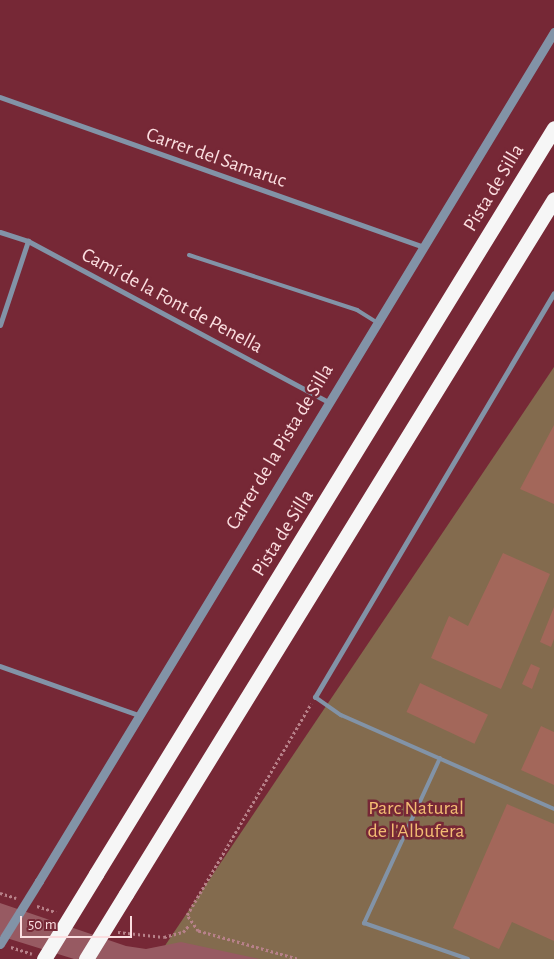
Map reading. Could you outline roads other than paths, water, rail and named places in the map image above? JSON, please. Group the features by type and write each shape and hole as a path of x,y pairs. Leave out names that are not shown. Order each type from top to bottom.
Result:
{"highway":[{"name":"Pista de Silla","path":"41,957 96,874 554,128"},
{"path":"86,959 554,199"}],"street":[{"name":"Carrer de la Pista de Silla","path":"0,944 421,246 554,32"},
{"name":"Carrer del Samaruc","path":"0,97 421,246"},
{"name":"Camí de la Font de Penella","path":"0,232 28,241 328,402"},
{"path":"0,325 28,241"},
{"path":"315,697 554,293"},
{"path":"0,666 138,715"}],"lane":[{"path":"189,255 357,310 376,322"},
{"path":"315,697 341,715 554,809"},
{"path":"440,758 364,923 468,959"}],"park label":[{"name":"Parc Natural de l'Albufera","path":"416,820"}]}
